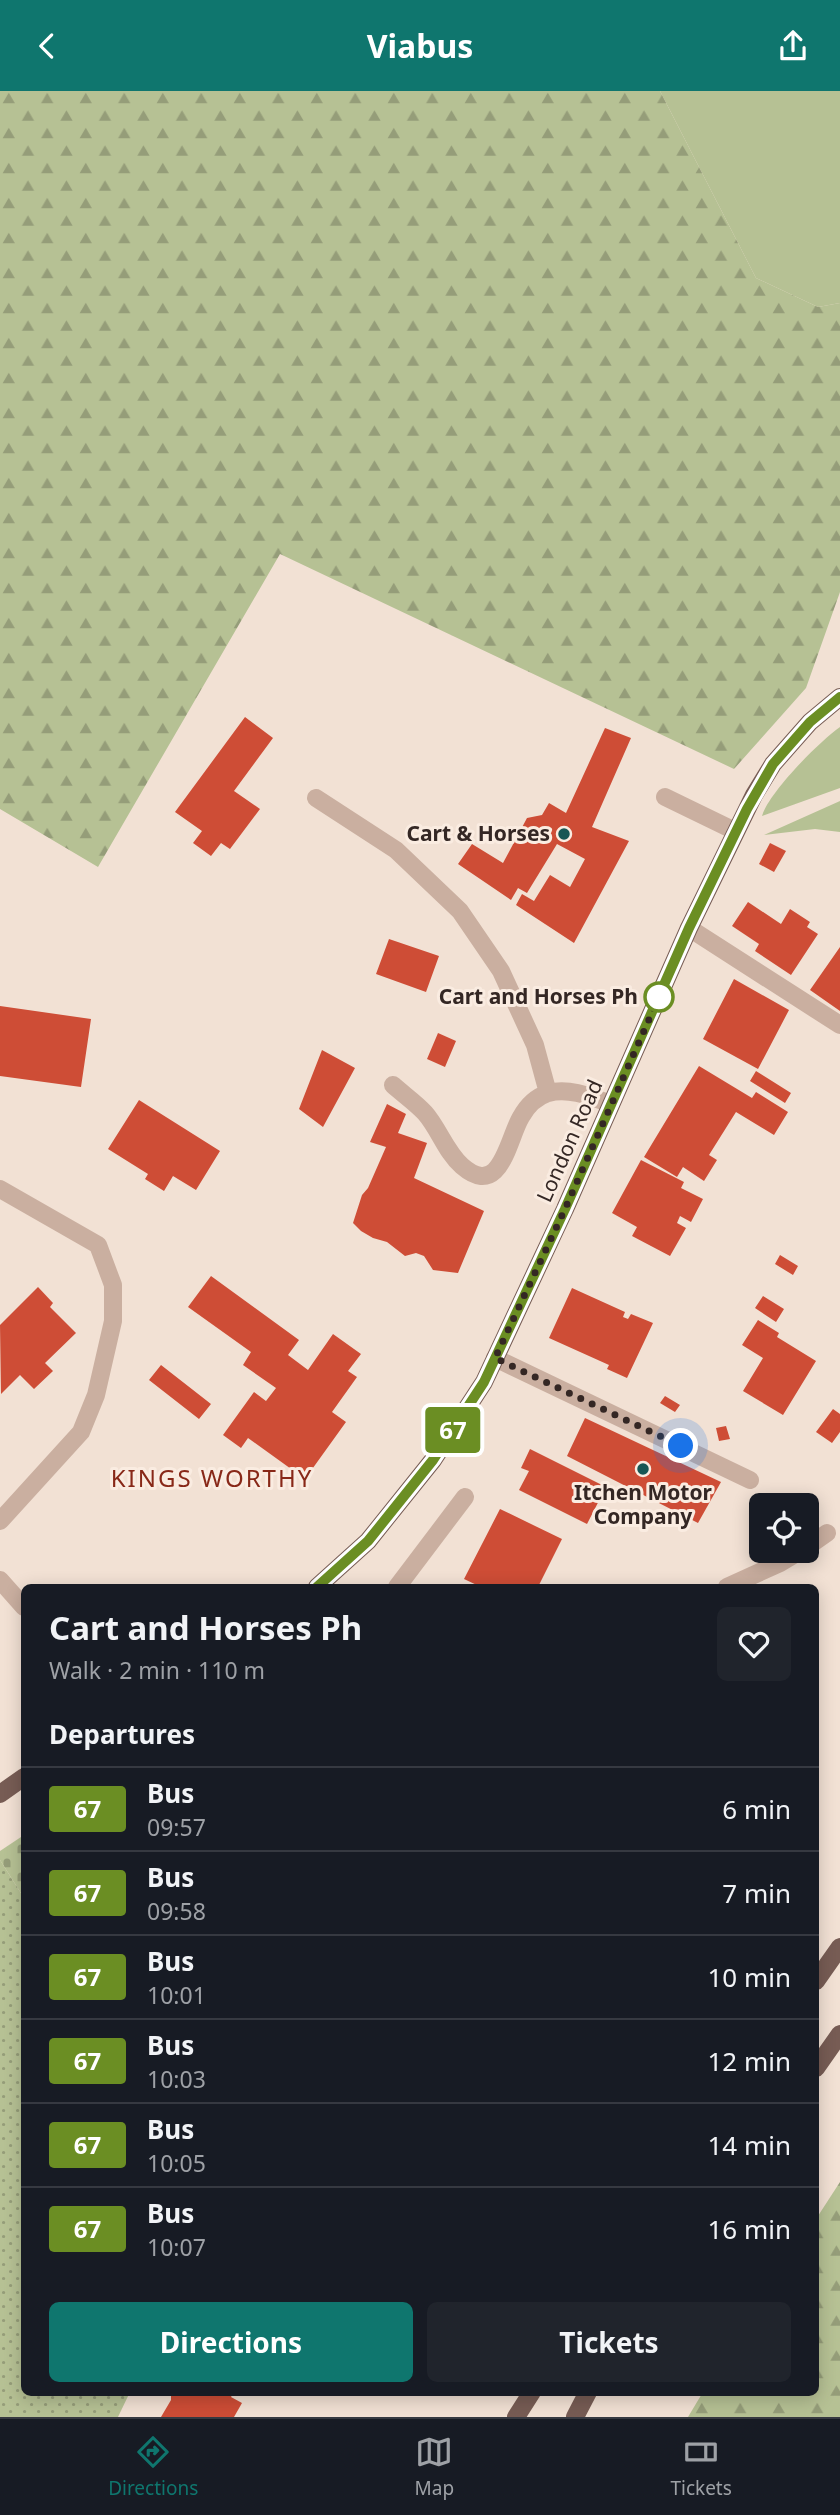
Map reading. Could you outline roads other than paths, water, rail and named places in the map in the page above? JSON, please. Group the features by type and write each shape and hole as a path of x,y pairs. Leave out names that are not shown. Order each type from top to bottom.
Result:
{"main road":[{"name":"London Road","path":"324,1584 368,1541 433,1460 484,1382 735,831 773,764 810,722 840,697"},
{"path":"0,1794 21,1779"},
{"path":"819,1978 840,1947"},
{"path":"819,2064 840,2034"},
{"path":"516,2417 529,2396"},
{"path":"575,2417 586,2396"}],"street":[{"path":"665,797 735,831"},
{"path":"316,798 396,851 460,911 501,971 535,1045 548,1093"},
{"path":"689,928 840,1025"},
{"path":"393,1084 425,1113 461,1166 476,1175 488,1175 506,1157 520,1118 531,1101 548,1093 579,1093 611,1104"},
{"path":"0,1189 98,1245 113,1285 113,1321 96,1395 80,1432 0,1521"},
{"path":"495,1358 750,1480"},
{"path":"399,1584 465,1497"},
{"path":"819,1539 827,1534"},
{"path":"734,1584 780,1563"},
{"path":"0,1580 21,1604"}],"place":[{"name":"Cart & Horses","path":"564,834"},
{"name":"Cart and Horses Ph","path":"659,997"},
{"name":"Itchen Motor Company","path":"643,1469"}],"district":[{"name":"KINGS WORTHY","path":"212,1479"}]}
